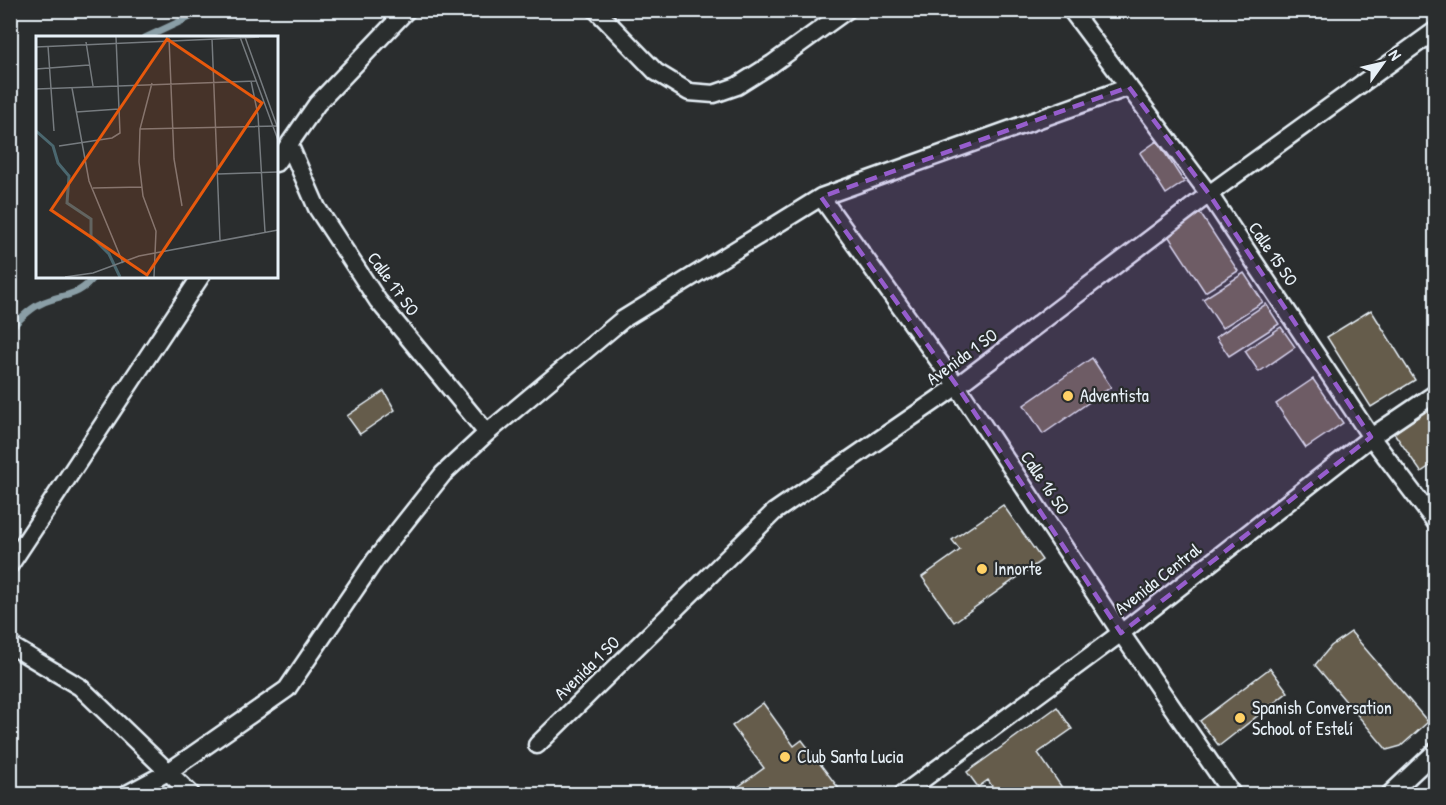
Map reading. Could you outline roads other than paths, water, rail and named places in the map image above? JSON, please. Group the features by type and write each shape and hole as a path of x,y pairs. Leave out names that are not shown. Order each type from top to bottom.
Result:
{"street":[{"path":"278,160 317,104 407,10"},
{"path":"596,10 656,72 688,92 714,94 737,86 772,64 847,10"},
{"name":"Calle 15 SO","path":"1071,10 1209,194 1371,437 1436,523"},
{"name":"Avenida 1 SO","path":"537,744 774,512 957,386 1209,194 1436,30"},
{"path":"127,795 168,772 287,689 375,560 443,474 622,320 821,197 1129,87"},
{"name":"Calle 17 SO","path":"289,144 317,208 378,301 487,434"},
{"name":"Calle 16 SO","path":"821,197 957,386 1232,795"},
{"path":"10,565 200,278"},
{"name":"Avenida Central","path":"903,795 1121,633 1371,437 1436,393"},
{"path":"10,645 80,687 191,795"},
{"path":"1390,795 1436,751"}],"waterway":[{"path":"149,36 205,10"},
{"path":"10,329 36,306 76,292 93,278"}],"place":[{"name":"Adventista","path":"1068,396"},
{"name":"Innorte","path":"982,569"},
{"name":"Spanish Conversation School of Estelí","path":"1240,718"},
{"name":"Club Santa Lucia","path":"785,757"}]}
